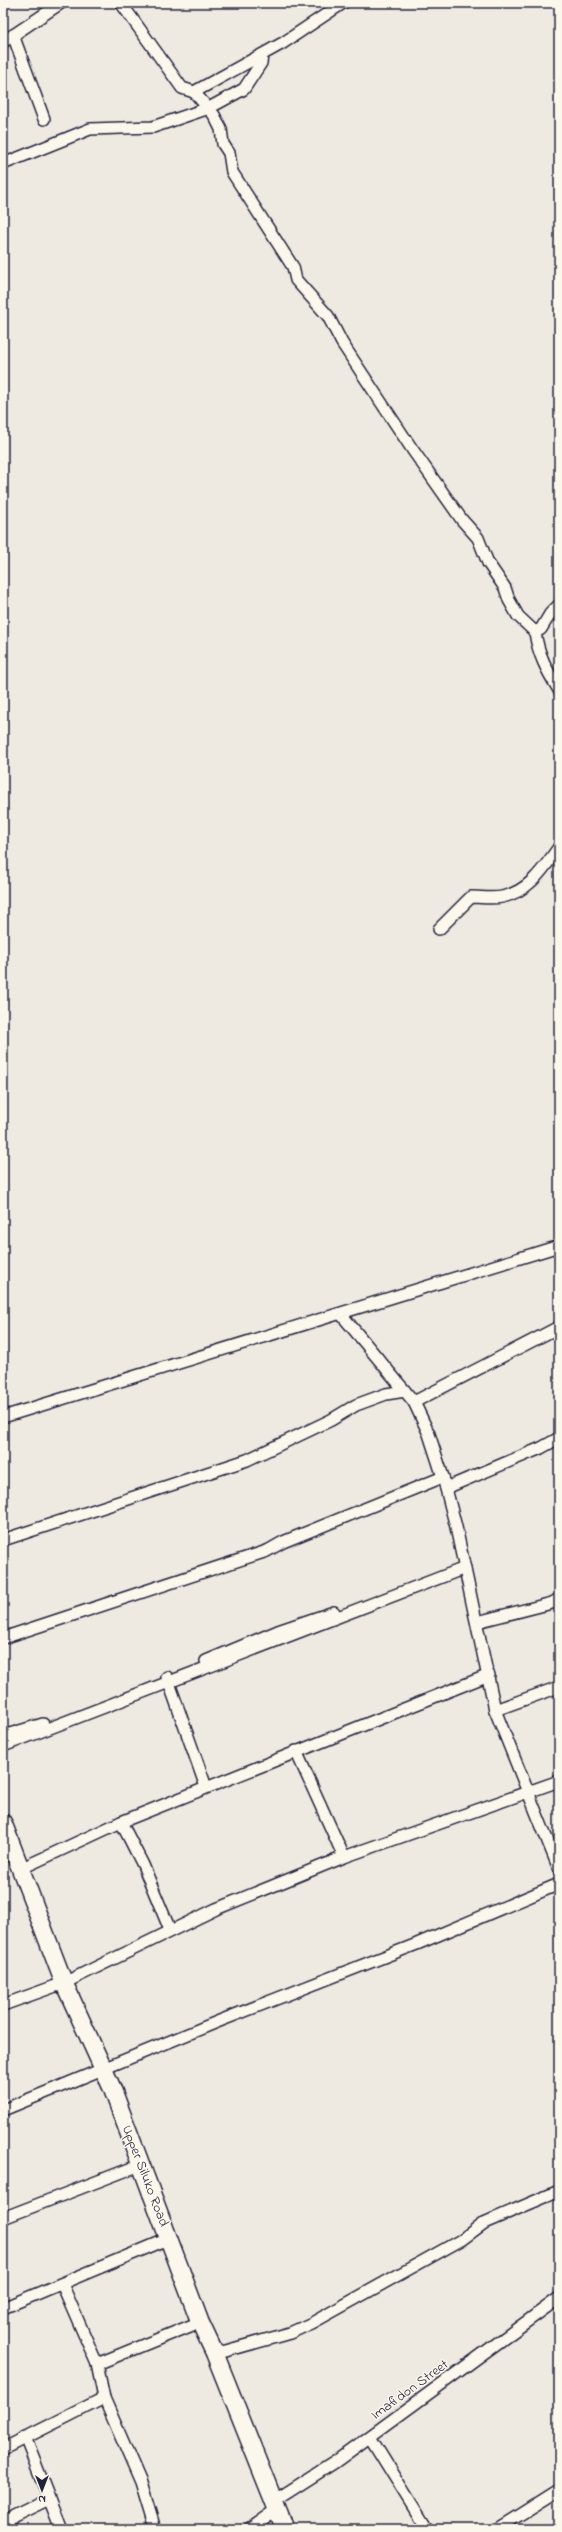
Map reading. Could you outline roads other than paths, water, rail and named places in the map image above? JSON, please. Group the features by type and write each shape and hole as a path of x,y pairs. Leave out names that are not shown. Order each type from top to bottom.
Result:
{"main road":[{"name":"Upper Siluko Road","path":"3,1823 64,1983 104,2069 200,2322 215,2354 285,2529"}],"street":[{"path":"3,42 61,3"},
{"path":"121,3 182,88 194,92 208,108 221,129 223,144 229,153 232,172 293,267 296,280 311,294 332,321 338,336 412,449 462,520 478,538 488,563 505,588 509,600 518,616 536,632 537,648 549,675 559,690"},
{"path":"194,92 262,56 337,4"},
{"path":"13,35 44,120"},
{"path":"3,164 90,129 153,127 208,108 244,89 261,63 262,56"},
{"path":"536,632 541,630 550,614 559,606"},
{"path":"439,929 471,897 501,897 520,891 534,881 559,847"},
{"path":"3,1417 559,1246"},
{"path":"341,1314 414,1402 429,1434 446,1488 489,1675 495,1710 559,1869"},
{"path":"414,1402 559,1327"},
{"path":"3,1540 247,1460 331,1420 356,1405 386,1394 405,1391"},
{"path":"446,1488 541,1448 559,1438"},
{"path":"3,1638 267,1551 297,1536 443,1477"},
{"path":"3,1746 166,1681 465,1568"},
{"path":"477,1622 552,1603 559,1599"},
{"path":"3,1736 43,1724 166,1681 278,1630 334,1612"},
{"path":"20,1869 121,1822 489,1675"},
{"path":"166,1681 204,1788"},
{"path":"495,1710 559,1687"},
{"path":"296,1751 344,1857"},
{"path":"3,2005 64,1983 170,1930 344,1857 440,1821 528,1794 559,1781"},
{"path":"121,1822 143,1865 170,1930"},
{"path":"3,2110 417,1944 559,1884"},
{"path":"3,2218 140,2165"},
{"path":"215,2354 290,2333 312,2323 461,2240 484,2223 559,2191"},
{"path":"3,2308 168,2238"},
{"path":"62,2284 97,2364 104,2398 141,2484 155,2529"},
{"name":"Imafidon Street","path":"249,2529 276,2505 559,2298"},
{"path":"97,2364 200,2322"},
{"path":"3,2449 24,2437 104,2398"},
{"path":"24,2437 61,2529"},
{"path":"370,2437 427,2529"},
{"path":"497,2529 559,2490"},
{"path":"3,2526 14,2516 49,2499"}]}
